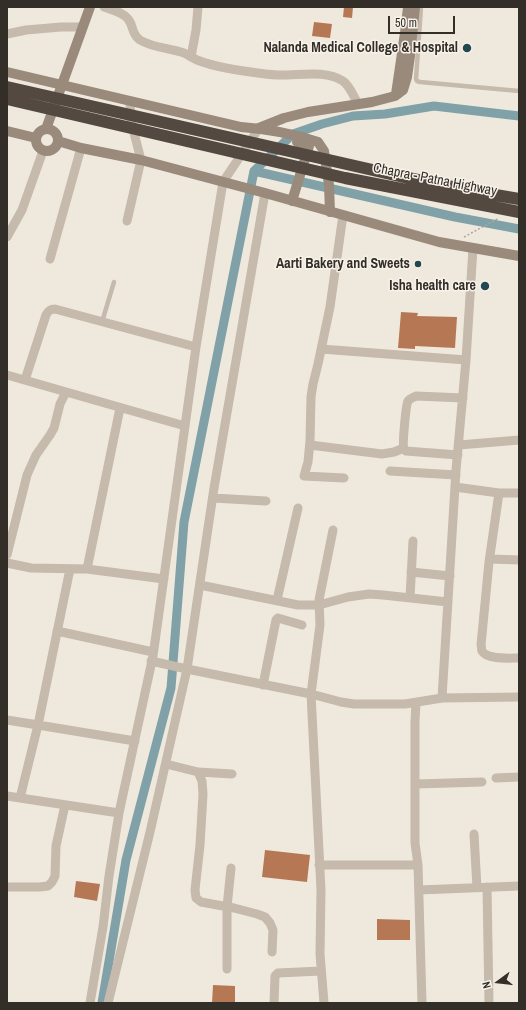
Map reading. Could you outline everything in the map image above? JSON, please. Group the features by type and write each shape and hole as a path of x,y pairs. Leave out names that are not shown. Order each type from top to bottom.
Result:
{"highway":[{"name":"Chapra - Patna Highway","path":"7,87 351,165 472,191 519,199"},
{"name":"Chapra - Patna Highway","path":"7,99 348,178 519,212"},
{"path":"348,178 351,165"}],"street":[{"path":"46,129 90,7"},
{"path":"104,7 118,12 128,19 133,31 140,40 159,47 184,53 214,66 266,74 289,76 305,74 328,76 344,82 358,104"},
{"path":"191,57 196,30 198,7"},
{"path":"395,96 408,7"},
{"path":"90,1003 103,927 119,813 152,656 196,348 223,182 257,130 284,118 308,112 372,102 395,96 403,90 407,77 415,7"},
{"path":"7,34 26,30 60,27 83,27"},
{"path":"7,72 241,127 318,142 324,151 329,185 330,212"},
{"path":"127,221 141,160 131,121 130,101"},
{"path":"51,129 58,136 58,142 53,150 43,151 36,144 36,138 37,134 41,130 51,129"},
{"path":"7,131 36,138"},
{"path":"292,201 309,146 295,138"},
{"path":"58,142 141,160 439,242 519,256"},
{"path":"50,259 81,148"},
{"path":"7,236 22,210 43,151"},
{"path":"108,1003 166,764 185,669 200,585 262,193"},
{"path":"343,215 330,307 311,397 310,445 308,462 304,476 344,478"},
{"path":"442,698 455,487 466,360 472,248"},
{"path":"25,380 46,315 51,309 196,348"},
{"path":"321,349 466,360"},
{"path":"7,375 185,426"},
{"path":"7,555 27,474 36,454 54,428 60,404 66,392"},
{"path":"458,455 406,451 403,443 407,402 410,399 416,396 463,398"},
{"path":"87,570 120,408"},
{"path":"459,445 519,440"},
{"path":"310,445 382,454 394,452 404,448"},
{"path":"390,471 456,474"},
{"path":"455,487 519,493"},
{"path":"499,492 481,645 482,652 490,657 519,658"},
{"path":"213,498 266,501"},
{"path":"277,600 298,508"},
{"path":"324,1003 320,954 321,890 311,694 320,625 319,605 333,530"},
{"path":"410,598 413,541"},
{"path":"490,559 519,560"},
{"path":"7,563 31,568 87,570 164,579"},
{"path":"20,798 38,725 70,569"},
{"path":"411,572 450,576"},
{"path":"200,585 298,605 319,605 348,597 369,594 448,602"},
{"path":"263,685 276,620 278,618 302,625"},
{"path":"57,631 152,656 168,665 354,704 416,703 442,698 519,697"},
{"path":"416,703 415,837 418,865 422,1003"},
{"path":"7,720 135,741"},
{"path":"166,764 198,772 232,774"},
{"path":"198,772 202,781 203,794 200,845 194,890 196,898 201,902 266,917 273,930 272,952"},
{"path":"496,778 519,777"},
{"path":"416,784 482,782"},
{"path":"7,796 119,813"},
{"path":"7,887 40,887 48,886 52,882 55,876 56,846 65,805"},
{"path":"474,834 477,888"},
{"path":"320,865 418,865"},
{"path":"227,969 227,907 231,868"},
{"path":"419,890 519,886"},
{"path":"487,887 489,1003"},
{"path":"274,1003 275,976 278,973 321,971"}],"lane":[{"path":"421,7 417,81 519,91"},
{"path":"102,322 114,282"}],"path":[{"path":"458,245 464,237 494,221"}],"building":[{"path":"344,7 353,7 352,18 343,17"},
{"path":"314,22 332,24 330,38 312,36"},
{"path":"401,312 418,313 417,316 457,317 455,348 415,346 415,349 398,348"},
{"path":"265,850 310,855 307,882 262,877"},
{"path":"76,881 100,884 97,901 74,897"},
{"path":"377,919 410,920 410,940 377,940"},
{"path":"213,985 235,986 235,1003 212,1003"}],"waterway":[{"path":"102,1003 126,860 171,688 184,522 254,171 293,134 322,124 353,116 385,114 434,106 519,116"},
{"path":"254,171 455,217 519,229"}],"place":[{"name":"Nalanda Medical College & Hospital","path":"467,48"},
{"name":"Aarti Bakery and Sweets","path":"418,264"},
{"name":"Isha health care","path":"485,286"}]}
